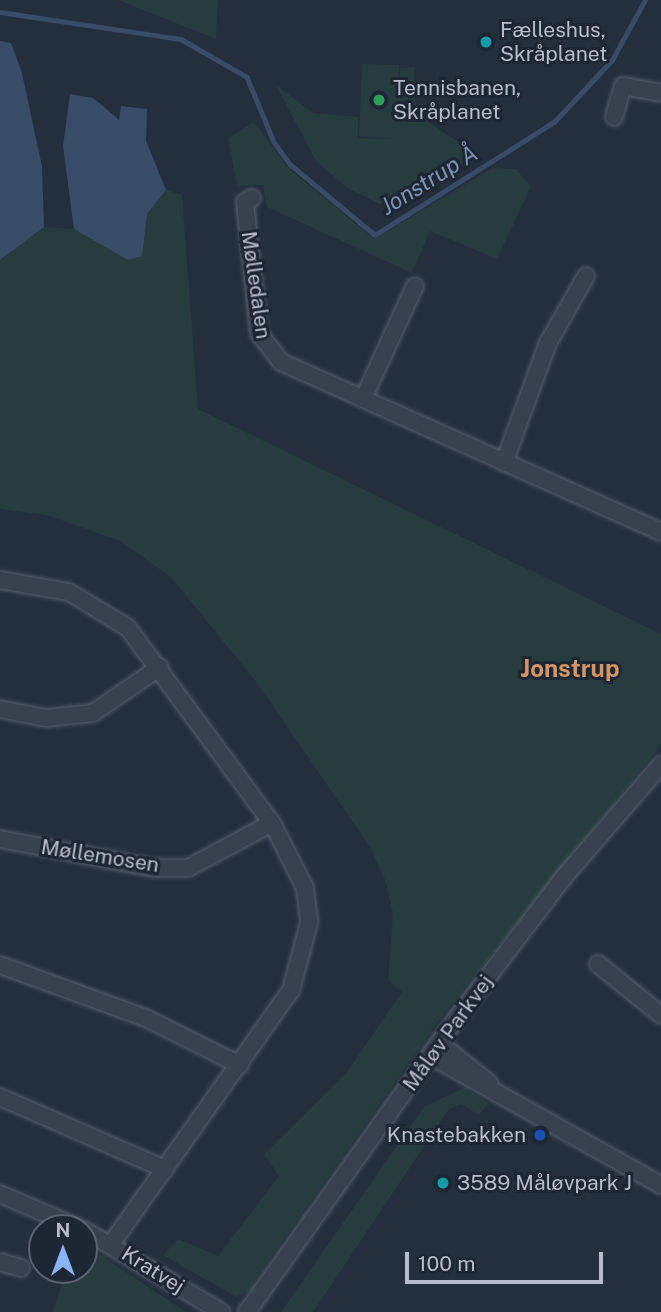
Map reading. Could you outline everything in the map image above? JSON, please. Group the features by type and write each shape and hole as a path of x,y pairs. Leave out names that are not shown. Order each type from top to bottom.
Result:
{"street":[{"path":"614,117 623,86 661,93"},
{"name":"Mølledalen","path":"252,198 245,202 266,350 363,399 661,532"},
{"path":"504,463 548,343 586,276"},
{"path":"363,399 415,286"},
{"path":"0,580 69,592 101,606 160,667 294,858 309,923 292,990 111,1244"},
{"path":"0,709 46,718 93,713 160,667"},
{"name":"Måløv Parkvej","path":"247,1312 435,1050 563,878 661,765"},
{"name":"Møllemosen","path":"0,839 153,868 188,868 215,859 272,823"},
{"path":"598,964 661,1015"},
{"path":"0,965 146,1018 240,1065"},
{"path":"435,1050 500,1093 661,1185"},
{"path":"0,1097 165,1168"},
{"name":"Kratvej","path":"0,1194 47,1214"},
{"name":"Kratvej","path":"98,1237 221,1312"},
{"path":"0,1262 21,1268"}],"green space":[{"path":"118,0 218,0 216,39 151,13"},
{"path":"362,64 399,65 397,111 400,68 414,67 416,114 478,155 380,204 349,189 316,161 276,85 313,113 358,117 358,138 396,139 359,136"},
{"path":"254,122 287,167 374,239 493,168 515,169 531,186 497,259 430,231 412,273 267,207 263,185 237,186 228,138"},
{"path":"166,190 182,195 198,409 661,634 661,745 445,1012 254,1281 255,1289 236,1297 163,1255 178,1239 218,1256 279,1176 264,1154 347,1072 402,992 388,980 393,913 385,880 370,847 257,683 172,578 120,541 47,515 0,509 0,260 44,227 74,229 128,259 147,214"},
{"path":"466,1087 488,1104 479,1115 461,1104 449,1109 313,1312 281,1312 424,1107"},
{"path":"98,1253 186,1312 53,1312 62,1284 98,1284"}],"water":[{"path":"0,41 11,43 22,73 42,167 44,227 0,260"},
{"path":"70,94 93,98 119,120 121,106 147,109 146,141 166,190 147,214 142,256 128,260 74,229 63,146"}],"waterway":[{"name":"Jonstrup Å","path":"0,12 181,39 247,77 274,142 291,165 375,235 554,122 612,60 645,0"}],"place":[{"name":"Fælleshus, Skråplanet","path":"486,42"},
{"name":"Tennisbanen, Skråplanet","path":"379,100"},
{"name":"Knastebakken","path":"540,1135"},
{"name":"3589 Måløvpark J","path":"443,1183"}],"district":[{"name":"Jonstrup","path":"570,669"}]}
